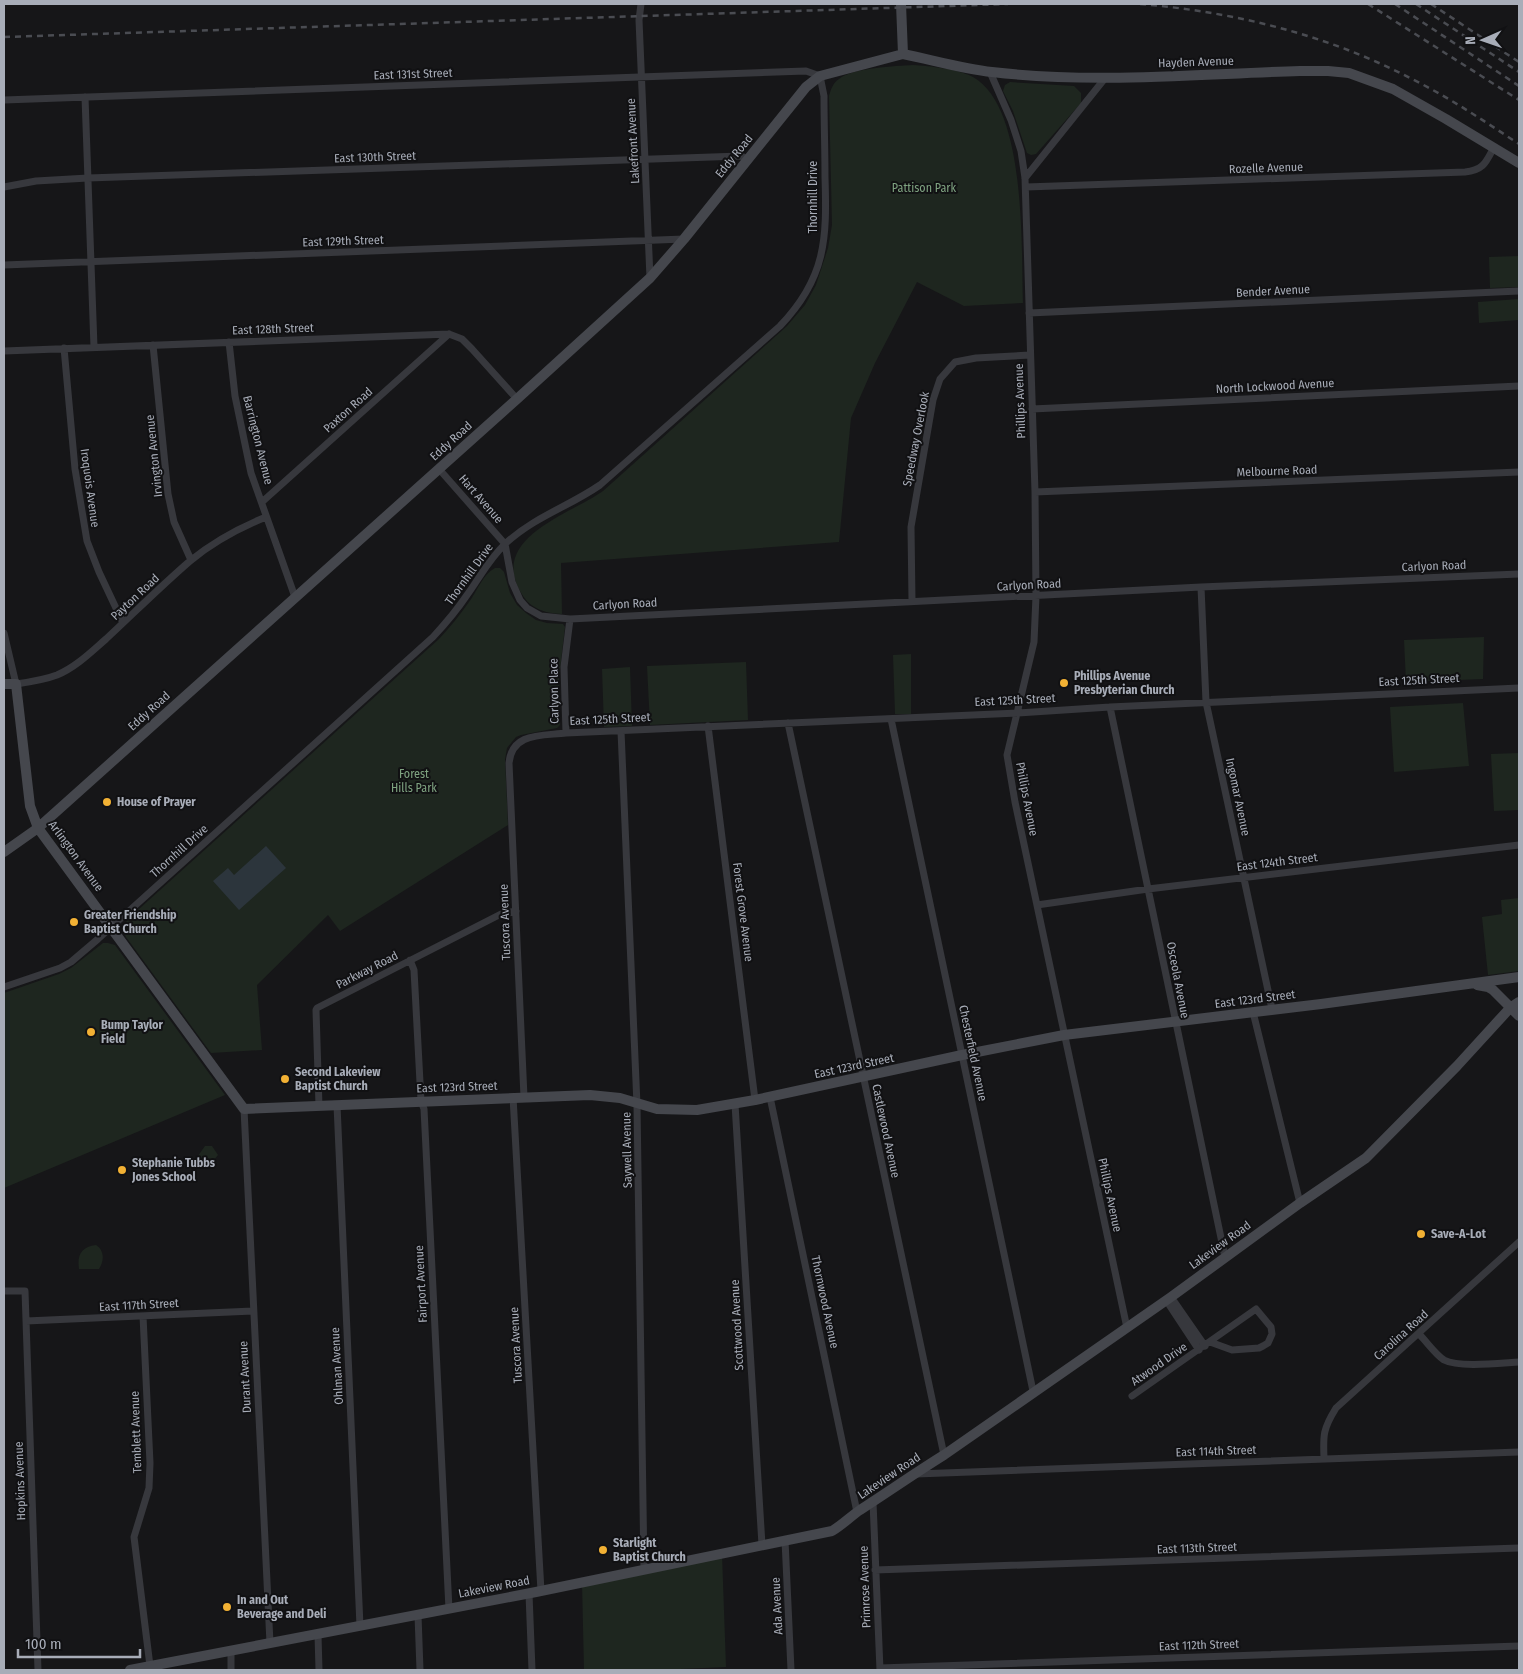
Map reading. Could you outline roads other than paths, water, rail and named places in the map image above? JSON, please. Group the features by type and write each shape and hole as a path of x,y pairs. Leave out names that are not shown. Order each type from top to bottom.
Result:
{"street":[{"name":"Lakefront Avenue","path":"641,4 639,20 650,278"},
{"path":"901,4 903,54"},
{"name":"Hayden Avenue","path":"903,54 990,72 1045,77 1300,71 1349,73 1393,89 1519,163"},
{"name":"Eddy Road","path":"4,852 38,828 650,278 684,239 806,87 820,76 903,54"},
{"name":"East 131st Street","path":"4,100 801,71 820,76"},
{"name":"Phillips Avenue","path":"990,72 1011,120 1021,151 1026,187 1035,492 1036,596 1034,642 1007,756 1015,802 1127,1328"},
{"name":"Thornhill Drive","path":"4,987 60,968 71,962 433,637 454,614 481,572 505,544 534,521 587,494 616,473 780,326 799,304 815,273 825,235 824,96 820,76"},
{"path":"1025,178 1106,77"},
{"path":"86,97 94,347"},
{"name":"Rozelle Avenue","path":"1026,187 1465,172 1475,171 1485,164 1494,147"},
{"name":"East 130th Street","path":"4,187 36,181 88,178 741,156 747,159"},
{"name":"East 129th Street","path":"4,265 684,239"},
{"name":"Bender Avenue","path":"1029,313 1519,291"},
{"path":"449,334 462,339 517,399"},
{"name":"East 128th Street","path":"4,350 449,334"},
{"name":"Paxton Road","path":"262,502 449,334"},
{"name":"Barrington Avenue","path":"229,342 235,396 251,473 295,597"},
{"name":"Irvington Avenue","path":"153,345 168,494 174,522 191,560"},
{"name":"Iroquois Avenue","path":"64,348 75,469 87,541 123,623"},
{"name":"Speedway Overlook","path":"912,601 911,526 931,409 940,379 955,362 976,358 1030,355"},
{"name":"North Lockwood Avenue","path":"1032,409 1519,386"},
{"name":"Hart Avenue","path":"439,468 505,544"},
{"name":"Melbourne Road","path":"1035,492 1519,472"},
{"name":"Payton Road","path":"16,684 39,681 59,675 78,663 191,560 241,527 266,517"},
{"name":"Carlyon Road","path":"505,544 515,593 528,608 540,616 570,618 1201,587 1519,574"},
{"name":"Ingomar Avenue","path":"1201,587 1206,702 1272,1009"},
{"name":"Carlyon Place","path":"566,734 564,667 570,618"},
{"name":"Arlington Avenue","path":"4,633 16,684 30,806 38,828 244,1109"},
{"path":"4,684 16,684"},
{"name":"East 125th Street","path":"514,747 523,740 532,737 566,734 1519,688"},
{"name":"Osceola Avenue","path":"1110,707 1174,1021 1225,1257"},
{"name":"Chesterfield Avenue","path":"891,718 1034,1392"},
{"name":"Castlewood Avenue","path":"788,723 944,1455"},
{"name":"Forest Grove Avenue","path":"708,726 755,1100"},
{"name":"Saywell Avenue","path":"621,731 637,1104 644,1570"},
{"name":"Tuscora Avenue","path":"514,747 509,763 516,910 519,1097 541,1591"},
{"name":"East 124th Street","path":"1037,905 1148,888 1519,845"},
{"name":"Parkway Road","path":"319,1106 317,1008 501,914 516,910"},
{"name":"Fairport Avenue","path":"410,960 414,970 421,1101 424,1108 449,1609"},
{"name":"East 123rd Street","path":"244,1109 590,1095 620,1098 657,1109 676,1111 697,1110 770,1097 1064,1035 1519,977"},
{"path":"1468,985 1488,987 1519,1016"},
{"name":"Lakeview Road","path":"130,1670 529,1594 832,1531 1169,1299 1300,1203 1366,1158 1457,1066 1510,1008 1519,1002"},
{"path":"1253,1012 1300,1203"},
{"name":"Thornwood Avenue","path":"770,1097 857,1512"},
{"name":"Scottwood Avenue","path":"735,1104 762,1545"},
{"name":"Ohlman Avenue","path":"337,1105 360,1626"},
{"name":"Durant Avenue","path":"244,1109 270,1643"},
{"name":"Carolina Road","path":"1324,1458 1323,1435 1327,1423 1336,1408 1420,1334 1519,1242"},
{"name":"Hopkins Avenue","path":"4,1291 25,1291 38,1670"},
{"name":"Atwood Drive","path":"1132,1396 1205,1346 1256,1310 1271,1327 1272,1334 1268,1343 1259,1348 1232,1350 1205,1346 1169,1299"},
{"name":"East 117th Street","path":"26,1321 254,1311"},
{"name":"Temblett Avenue","path":"143,1316 150,1464 149,1488 134,1537 147,1668"},
{"path":"1420,1334 1440,1356 1451,1362 1463,1364 1519,1362"},
{"name":"East 114th Street","path":"913,1474 1519,1452"},
{"name":"Primrose Avenue","path":"873,1502 880,1669"},
{"name":"Ada Avenue","path":"785,1540 791,1670"},
{"name":"East 113th Street","path":"875,1570 1519,1548"},
{"path":"529,1594 532,1670"},
{"path":"418,1615 420,1670"},
{"path":"318,1635 319,1670"},
{"name":"East 112th Street","path":"880,1669 1519,1646"},
{"path":"231,1652 231,1670"}],"railway":[{"path":"4,37 1008,4"},
{"path":"1140,4 1211,13 1246,20 1314,38 1347,50 1380,63 1426,86 1519,144"},
{"path":"1368,4 1519,100"},
{"path":"1395,4 1519,86"},
{"path":"1416,4 1519,72"},
{"path":"1431,4 1519,62"}],"place":[{"name":"Phillips Avenue Presbyterian Church","path":"1064,683"},
{"name":"House of Prayer","path":"107,802"},
{"name":"Greater Friendship Baptist Church","path":"74,922"},
{"name":"Bump Taylor Field","path":"91,1032"},
{"name":"Second Lakeview Baptist Church","path":"285,1079"},
{"name":"Stephanie Tubbs Jones School","path":"122,1170"},
{"name":"Save-A-Lot","path":"1421,1234"},
{"name":"Starlight Baptist Church","path":"603,1550"},
{"name":"In and Out Beverage and Deli","path":"227,1607"}],"park label":[{"name":"Pattison Park","path":"924,188"},
{"name":"Forest Hills Park","path":"414,781"}]}
